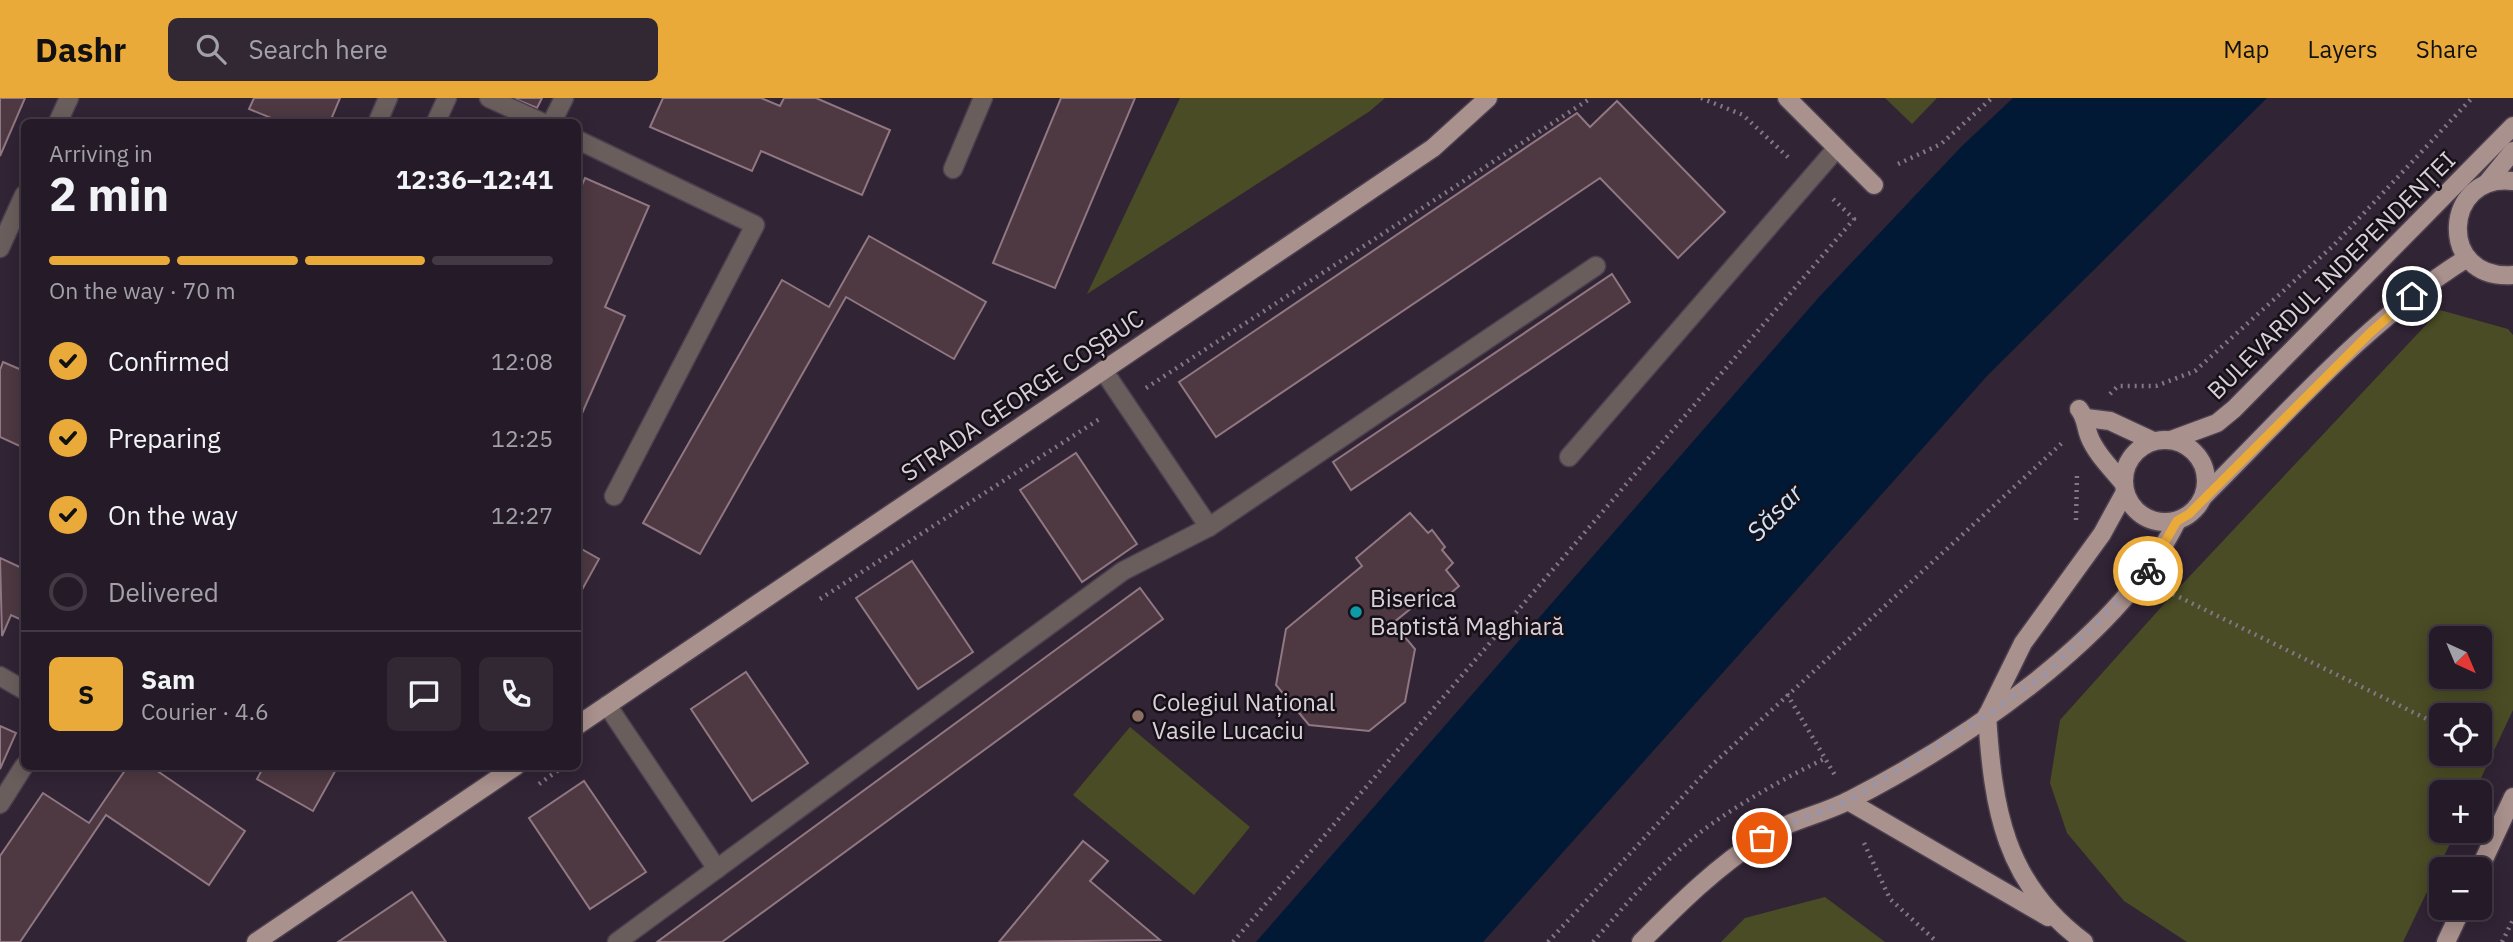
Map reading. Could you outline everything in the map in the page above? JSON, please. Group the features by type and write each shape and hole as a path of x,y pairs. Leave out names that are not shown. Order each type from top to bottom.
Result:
{"main road":[{"name":"STRADA GEORGE COȘBUC","path":"581,723 1433,148 1488,98"},
{"path":"1787,98 1874,185"},
{"name":"BULEVARDUL INDEPENDENȚEI","path":"2171,440 2217,423 2234,409 2513,127"},
{"path":"2513,151 2487,183 2463,205 2457,219 2457,233 2467,258 2513,291"},
{"path":"2487,183 2500,179 2513,181"},
{"path":"2082,414 2097,450 2124,488 2131,506 2141,515 2159,522 2177,521 2189,514 2204,496 2370,333 2412,296 2467,258"},
{"path":"2494,275 2513,275"},
{"path":"2082,414 2110,421 2153,441"},
{"path":"2056,922 2026,881 2002,831 1993,785 1987,715 2023,643 2102,534 2124,488 2126,466 2137,450 2153,441 2171,440 2188,447 2201,460 2206,478 2204,496"},
{"path":"1641,942 1675,908 1762,838 1798,820 1848,801 1987,715 2049,671 2148,571 2177,521"},
{"path":"256,942 510,770"},
{"path":"2485,857 2513,797"},
{"path":"1848,801 1983,876 2084,942"},
{"path":"2446,942 2456,920"}],"street":[{"path":"59,119 69,98"},
{"path":"379,119 387,98"},
{"path":"437,119 447,98"},
{"path":"489,98 534,119"},
{"path":"554,119 564,98"},
{"path":"953,169 983,98"},
{"path":"581,141 755,225 614,496"},
{"path":"1569,457 1837,148"},
{"path":"0,248 21,202"},
{"path":"617,942 1123,572 1209,527 1596,265"},
{"path":"1103,370 1209,527"},
{"path":"0,676 21,688"},
{"path":"607,705 717,869"},
{"path":"0,803 21,770"}],"path":[{"path":"809,607 1591,98"},
{"path":"1701,98 1743,115"},
{"path":"1898,164 1941,144 1992,98"},
{"path":"2082,414 2118,386 2157,386 2195,371 2247,327 2334,245 2472,98"},
{"path":"1233,942 1854,219"},
{"path":"1548,942 1712,765 1787,694 2065,440 2069,450"},
{"path":"2076,525 2077,471"},
{"path":"2173,594 2429,720"},
{"path":"1593,942 1650,879 1706,829 1785,778 1826,758"},
{"path":"2502,942 2513,920"}],"green space":[{"path":"1180,98 1385,98 1370,111 1087,294"},
{"path":"1885,98 1937,98 1912,124"},
{"path":"2440,310 2508,329 2513,335 2513,710 2492,755 2492,703 2429,703 2429,766 2487,766 2480,780 2429,780 2429,843 2450,843 2444,857 2429,857 2429,888 2403,942 2187,942 2124,901 2067,833 2050,783 2060,720 2173,594"},
{"path":"1130,727 1250,827 1194,895 1073,795"},
{"path":"1825,897 1885,942 1721,942 1745,918"}],"water":[{"name":"Săsar","path":"2013,98 2267,98 1987,376 1483,942 1256,942 1820,296 1962,146"}],"building":[{"path":"0,98 25,98 0,156"},
{"path":"254,98 340,98 331,119 274,119 249,109"},
{"path":"513,98 542,98 537,108"},
{"path":"663,98 761,98 780,106 784,98 816,98 890,130 862,195 761,151 752,171 650,127"},
{"path":"1061,98 1135,98 1055,288 993,263"},
{"path":"1617,101 1725,212 1678,258 1600,178 1216,437 1179,382 1577,113 1590,127"},
{"path":"585,178 649,206 605,307 625,316 581,416 581,187"},
{"path":"869,236 986,302 954,359 846,297 700,554 643,523 782,280 829,307"},
{"path":"1612,274 1630,302 1351,490 1333,462"},
{"path":"3,362 21,370 21,447 0,437 0,370"},
{"path":"1076,453 1137,544 1082,582 1020,490"},
{"name":"Biserica Baptistă Maghiară","path":"1410,513 1428,533 1432,530 1445,547 1442,550 1453,563 1446,570 1459,586 1445,598 1443,594 1435,601 1429,594 1393,623 1415,649 1405,702 1369,731 1309,725 1276,685 1286,629 1362,566 1356,558"},
{"path":"581,549 599,559 581,592"},
{"path":"0,558 21,568 21,620 11,615 2,636"},
{"path":"912,561 973,652 918,689 856,598"},
{"path":"1140,588 1163,619 722,942 657,942"},
{"path":"746,672 808,763 752,801 691,709"},
{"path":"0,726 16,733 0,769"},
{"path":"125,770 156,770 245,831 209,885 106,815 20,942 0,942 0,856 43,793 89,823"},
{"path":"262,770 336,770 313,811 257,779"},
{"path":"584,781 646,872 590,909 529,818"},
{"path":"1083,841 1108,861 1090,881 1160,940 999,942"},
{"path":"412,892 446,942 338,942"}],"way so far":[{"path":"1762,838 1798,820 1848,801 1987,715 2049,671 2148,571"}],"place":[{"name":"Biserica Baptistă Maghiară","path":"1356,612"},
{"name":"Colegiul Național Vasile Lucaciu","path":"1138,716"}],"route":[{"path":"2148,571 2177,521 2198,506 2204,496 2370,333 2412,296"}]}
